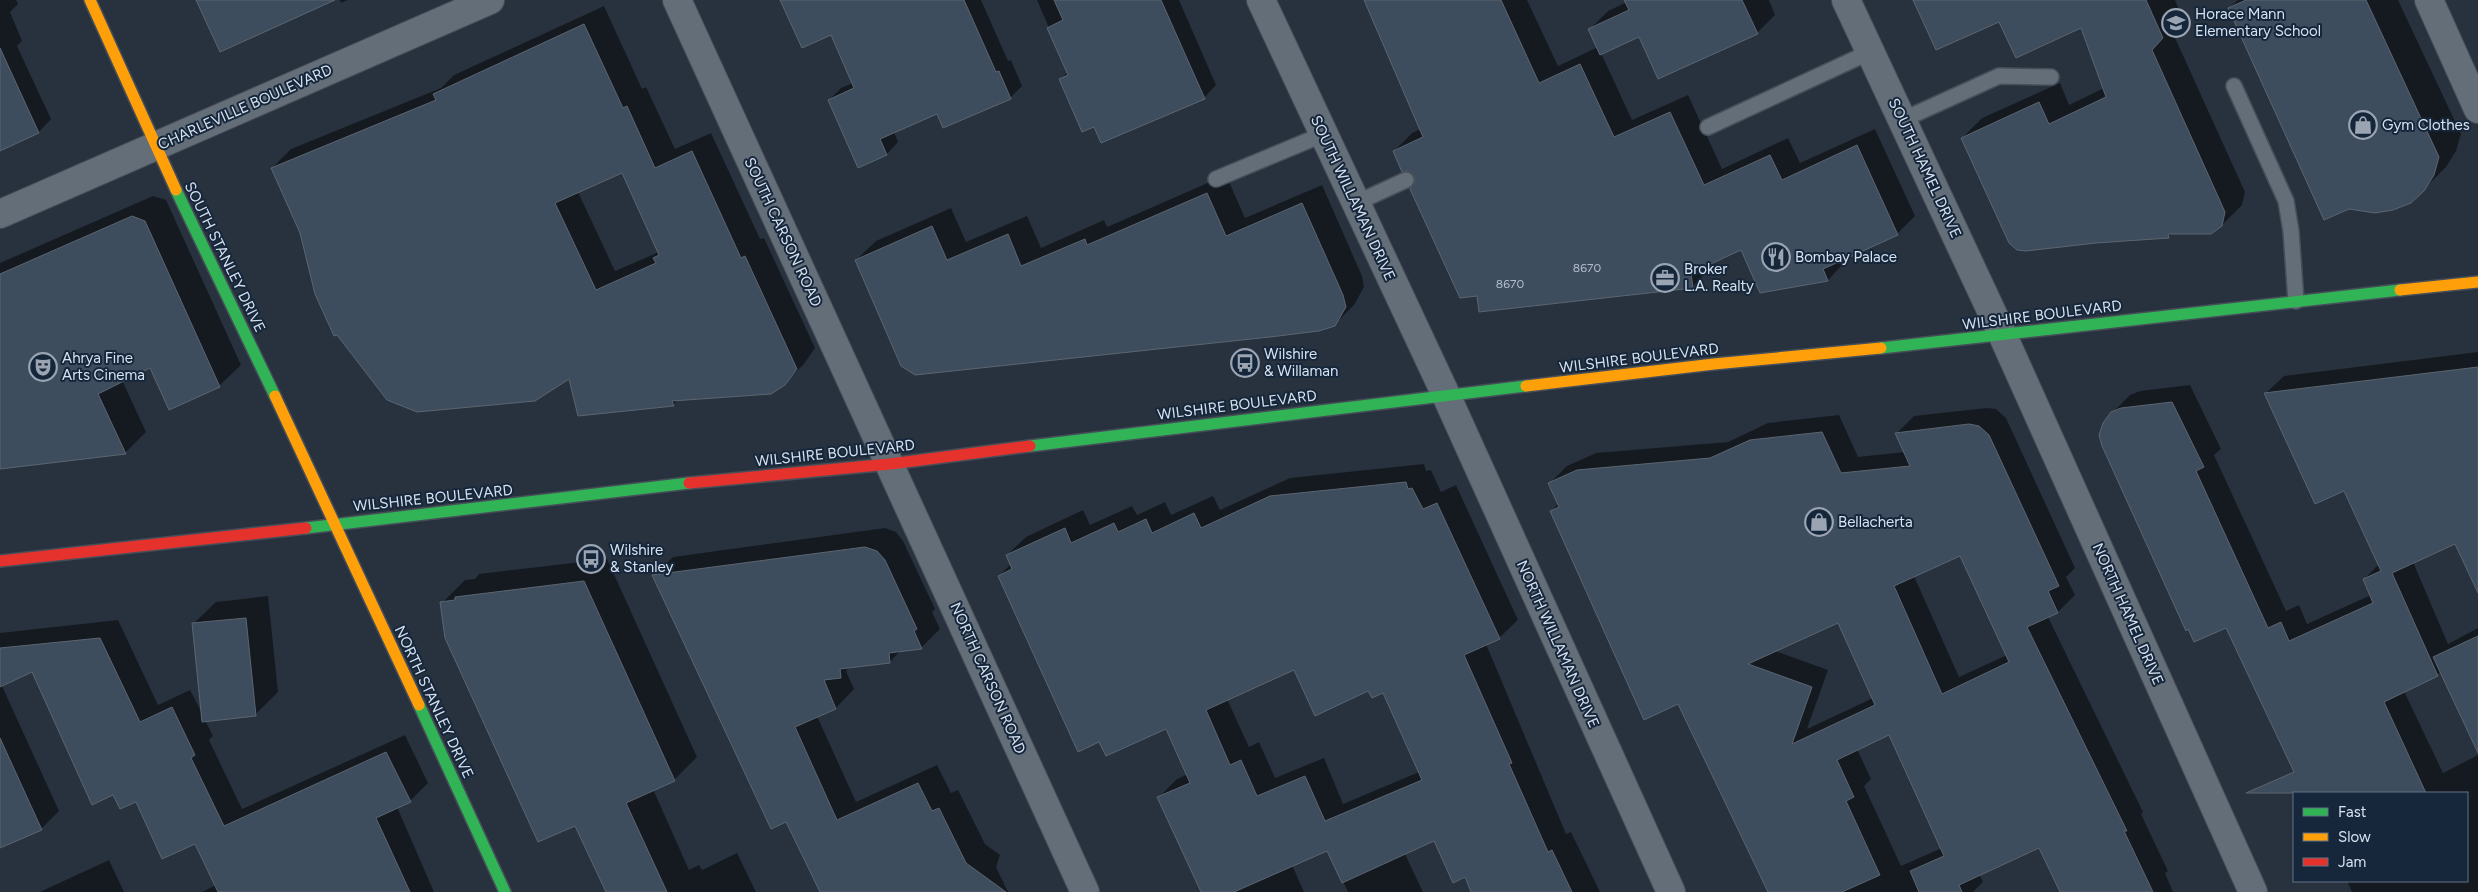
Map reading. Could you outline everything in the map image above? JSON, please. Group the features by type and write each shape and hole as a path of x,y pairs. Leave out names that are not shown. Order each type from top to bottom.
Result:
{"main road":[{"name":"SOUTH STANLEY DRIVE","path":"90,0 155,146 336,524"},
{"name":"WILSHIRE BOULEVARD","path":"0,561 655,486 890,464 1446,395 1714,364 2003,336 2296,301 2478,282"},
{"name":"NORTH STANLEY DRIVE","path":"336,524 505,892"}],"street":[{"name":"CHARLEVILLE BOULEVARD","path":"0,214 490,0"},
{"name":"SOUTH CARSON ROAD","path":"676,0 890,464"},
{"name":"SOUTH WILLAMAN DRIVE","path":"1261,0 1446,395"},
{"name":"SOUTH HAMEL DRIVE","path":"1846,0 2003,336"},
{"path":"2429,0 2478,109"},
{"name":"NORTH HAMEL DRIVE","path":"2003,336 2253,892"},
{"name":"NORTH WILLAMAN DRIVE","path":"1446,395 1671,892"},
{"name":"NORTH CARSON ROAD","path":"890,464 1085,892"}],"lane":[{"path":"1708,128 1870,52"},
{"path":"1902,120 1999,76 2051,78"},
{"path":"2234,86 2286,200 2291,231 2296,301"},
{"path":"1216,179 1324,134"},
{"path":"1356,203 1406,180"}],"building":[{"path":"196,0 335,0 220,52"},
{"path":"780,0 964,0 996,72 999,71 1011,99 943,128 937,114 880,139 887,155 858,168 828,100 854,88 831,35 802,48"},
{"path":"1054,0 1161,0 1205,99 1101,143 1094,127 1082,132 1059,79 1068,75 1047,28 1063,20"},
{"path":"1364,0 1501,0 1539,83 1580,64 1614,137 1670,112 1704,185 1770,155 1782,180 1857,145 1898,235 1823,269 1828,281 1760,293 1741,250 1691,273 1693,288 1479,312 1477,296 1460,298 1410,189 1415,181 1414,176 1407,171 1402,172 1393,151 1423,137"},
{"path":"1624,0 1742,0 1758,34 1658,79 1639,37 1600,55 1588,29 1629,10"},
{"path":"1913,0 2146,0 2163,38 2152,50 2225,212 2222,226 2211,234 2168,234 2169,238 2096,243 2026,251 2017,250 2009,243 1961,138 2039,102 2049,124 2106,97 2081,28 2016,58 1999,22 1936,50"},
{"path":"2246,0 2366,0 2439,157 2434,175 2424,191 2411,203 2393,210 2375,213 2349,209 2324,220 2228,8"},
{"path":"584,24 623,108 627,106 655,168 692,151 741,258 745,256 797,369 785,385 771,394 672,401 674,406 578,416 569,379 535,401 417,412 387,400 337,335 334,336 315,294 300,233 271,168 436,100 433,94","holes":["622,173 659,255 653,258 656,263 596,290 555,203"]},
{"path":"0,48 39,133 0,151"},
{"path":"1207,193 1226,236 1302,203 1343,295 1346,307 1335,326 1319,331 1270,337 915,375 901,366 855,260 932,226 947,260 1008,234 1021,266 1085,239 1087,245"},
{"path":"132,216 145,221 220,387 169,410 150,368 98,394 126,454 0,469 0,274"},
{"path":"2478,367 2478,593 2455,544 2392,573 2438,676 2384,702 2426,792 2246,793 2294,772 2226,628 2194,642 2188,629 2186,631 2102,446 2099,435 2103,423 2111,412 2121,408 2172,402 2204,467 2196,471 2268,628 2281,622 2289,641 2373,603 2363,579 2381,571 2344,491 2315,504 2264,393"},
{"path":"1969,424 1979,426 1989,435 2059,586 2048,591 2058,613 2027,627 2127,831 2124,831 2153,892 2060,892 2039,848 1959,885 1962,892 1919,892 1910,871 1944,856 1889,735 1837,760 1854,797 1846,801 1880,875 1842,892 1768,892 1678,704 1644,720 1550,511 1559,507 1548,483 1577,470 1710,458 1750,440 1822,432 1841,473 1910,466 1895,433","holes":["1960,556 2009,662 1942,694 1894,586","1838,623 1875,705 1792,744 1812,687 1748,664"]},
{"path":"1406,482 1408,489 1412,488 1423,509 1437,503 1500,639 1464,655 1512,763 1509,764 1548,852 1552,850 1572,892 1471,892 1465,877 1453,883 1434,841 1342,883 1327,851 1234,892 1201,892 1157,797 1190,783 1166,729 1106,756 1099,742 1078,752 998,576 1012,569 1006,555 1065,528 1071,543 1114,523 1118,532 1146,519 1152,533 1194,513 1201,528 1270,496","holes":["1294,670 1315,716 1368,691 1372,698 1383,693 1422,780 1325,821 1305,776 1257,796 1241,760 1230,765 1206,710"]},
{"path":"865,547 877,551 885,560 917,629 914,631 922,649 889,653 890,663 840,669 841,678 824,680 836,709 795,727 837,820 918,783 932,811 939,808 966,863 1006,892 820,892 786,822 771,829 652,575"},
{"path":"584,581 675,781 626,803 667,892 606,892 575,826 538,842 445,638 440,602 455,600 455,597"},
{"path":"246,618 256,716 202,722 192,623"},
{"path":"2478,636 2478,753 2433,657"},
{"path":"100,638 140,722 172,707 195,755 191,758 224,826 386,752 411,802 376,818 410,892 218,892 195,844 162,859 136,802 120,809 113,795 92,805 32,672 0,687 0,648"},
{"path":"0,738 42,830 0,848"}],"traffic: fast":[{"path":"176,190 275,396"},
{"path":"1881,348 2400,290"},
{"path":"1030,446 1526,386"},
{"path":"306,528 689,483"},
{"path":"419,705 505,892"}],"traffic: slow":[{"path":"90,0 176,190"},
{"path":"2400,290 2478,282"},
{"path":"1526,386 1714,364 1881,348"},
{"path":"275,396 419,705"}],"traffic: jam":[{"path":"689,483 890,464 1030,446"},
{"path":"0,561 306,528"}],"place":[{"name":"Horace Mann Elementary School","path":"2176,23"},
{"name":"Gym Clothes","path":"2363,125"},
{"name":"Bombay Palace","path":"1776,257"},
{"name":"Broker L.A. Realty","path":"1665,278"},
{"name":"Wilshire & Willaman","path":"1245,363"},
{"name":"Ahrya Fine Arts Cinema","path":"43,367"},
{"name":"Bellacherta","path":"1819,522"},
{"name":"Wilshire & Stanley","path":"591,559"}]}
